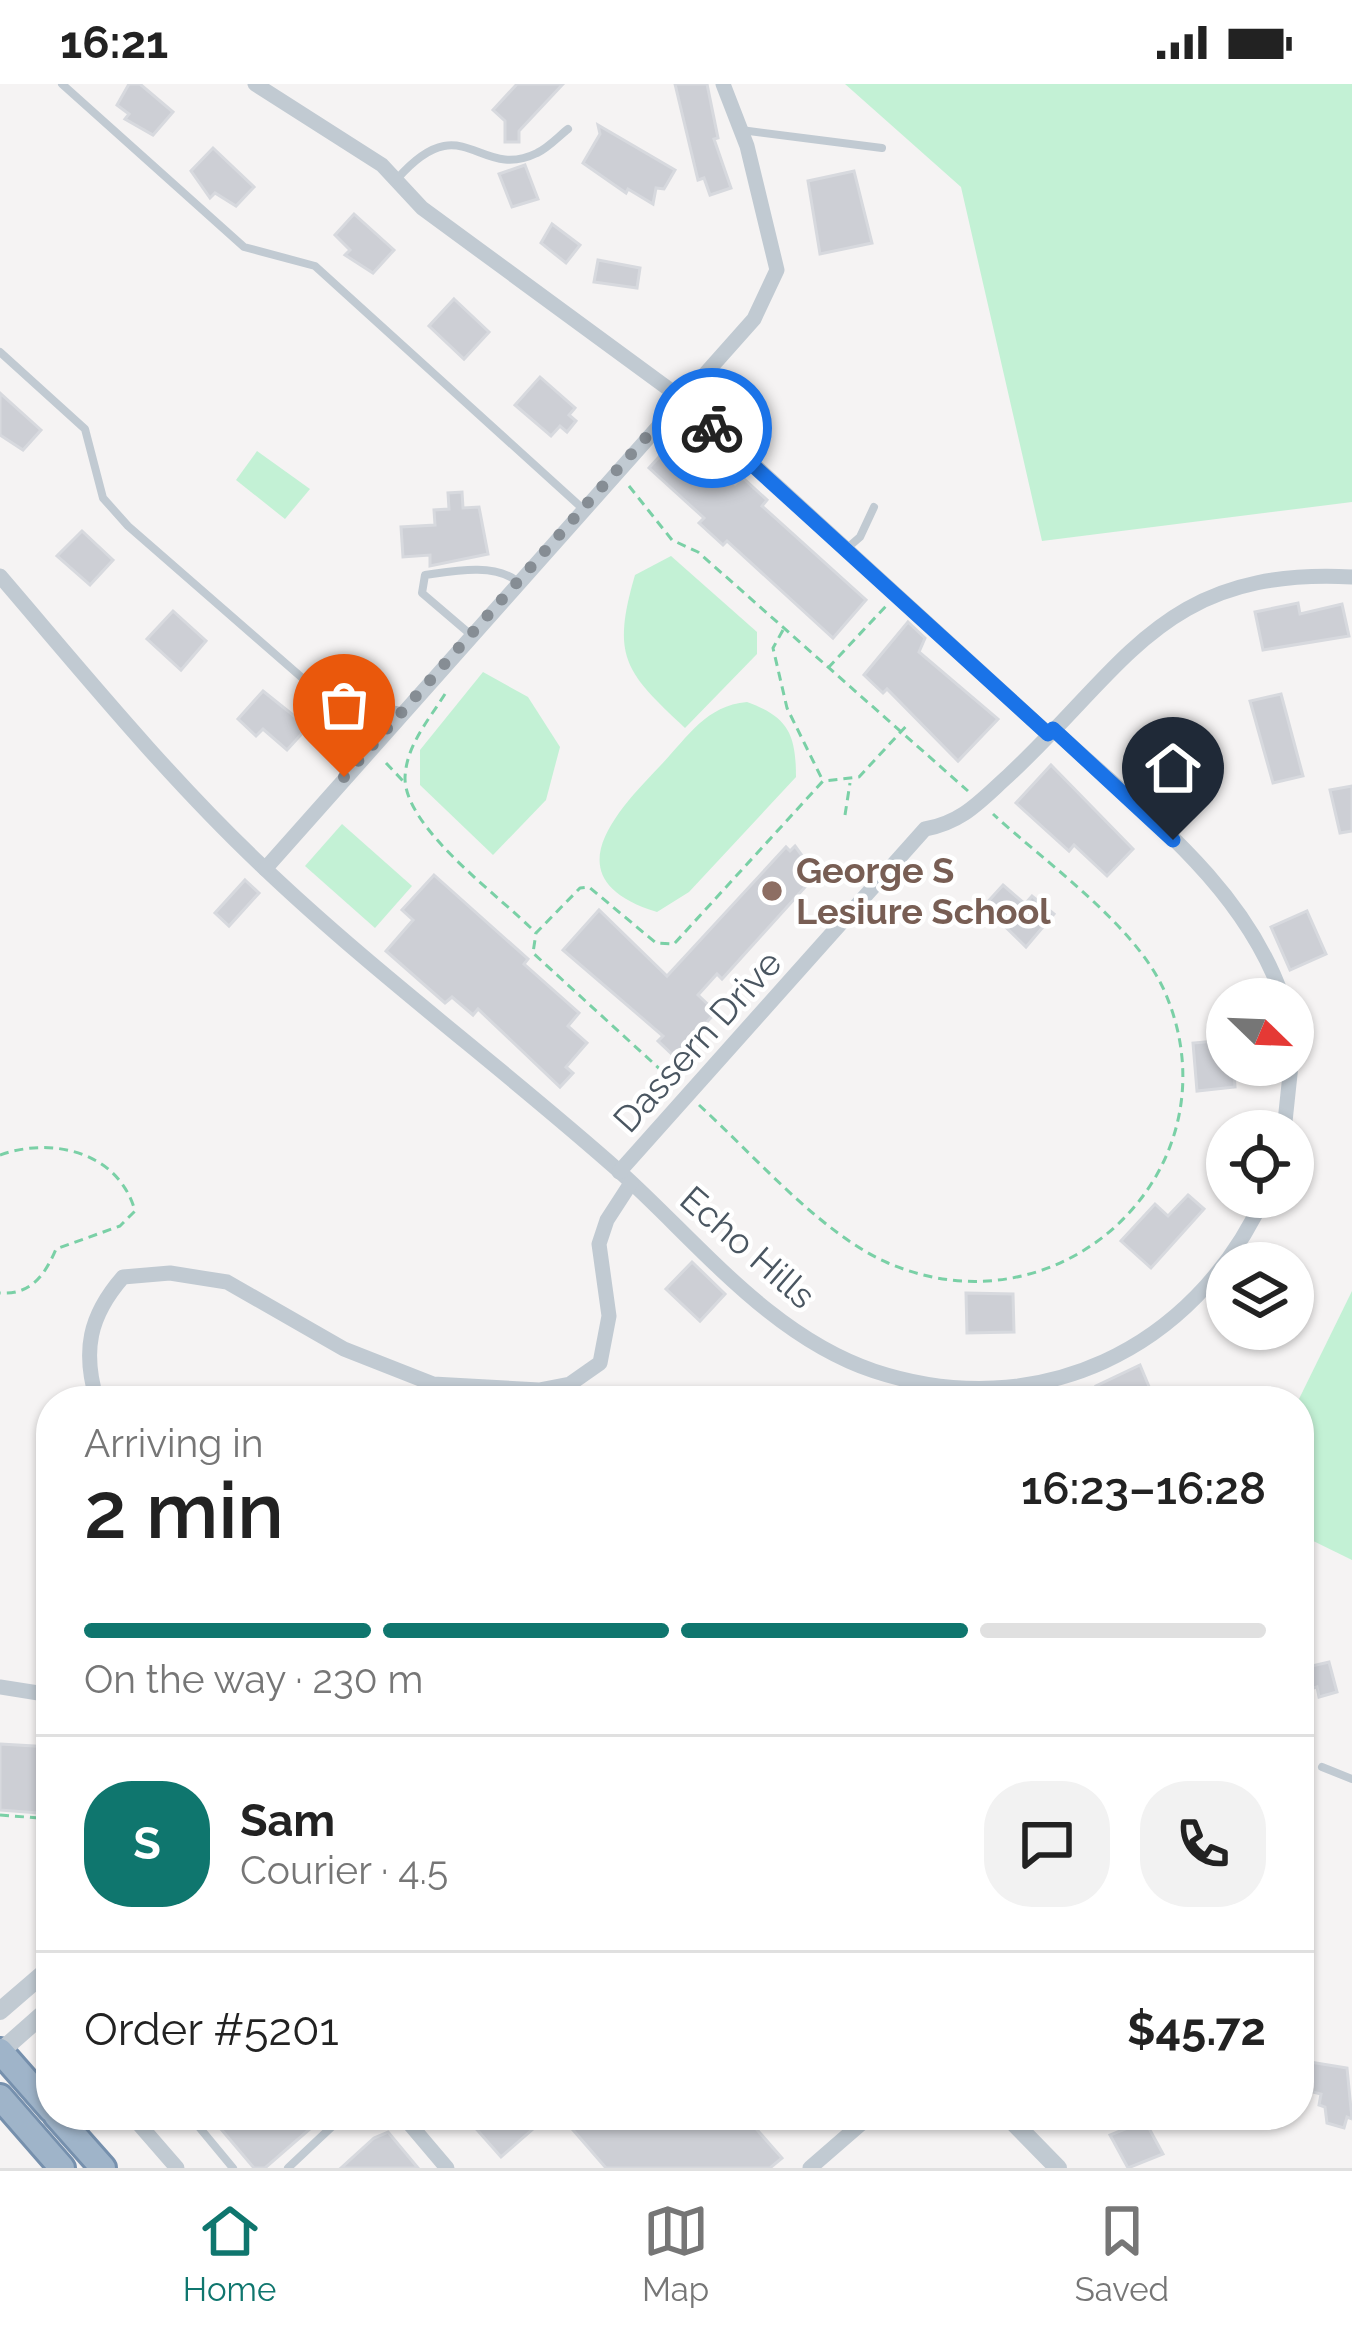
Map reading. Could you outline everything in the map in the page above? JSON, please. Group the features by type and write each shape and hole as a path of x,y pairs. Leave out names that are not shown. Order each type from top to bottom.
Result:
{"highway":[{"path":"0,2052 36,2092"},
{"path":"0,2097 62,2168"},
{"path":"70,2130 103,2168"}],"street":[{"path":"255,84 382,165 422,208 681,398 895,596 1203,867 1270,961 1275,978"},
{"path":"265,869 754,319 777,270 723,84"},
{"name":"Dassern Drive","path":"0,576 208,814 265,869 625,1177 687,1094 925,829 958,823 1112,664 1173,613 1235,586 1311,575 1352,577"},
{"path":"543,1386 570,1384 600,1363 609,1340 599,1244 625,1177"},
{"name":"Echo Hills","path":"625,1177 758,1303 812,1342 871,1370 963,1386"},
{"name":"Echo Hills","path":"991,1386 1051,1379 1114,1359 1151,1337 1204,1294 1254,1218"},
{"path":"92,1386 88,1337 99,1304 123,1277 170,1273 227,1282 344,1348 433,1384 452,1386"},
{"path":"0,1688 36,1693"},
{"path":"0,2011 36,1980"},
{"path":"0,2052 36,2024"},
{"path":"415,2130 447,2168"},
{"path":"810,2168 854,2130"},
{"path":"1021,2130 1058,2168"},
{"path":"145,2131 177,2168"}],"lane":[{"path":"62,84 244,247 315,266 582,508"},
{"path":"396,180 417,156 442,143 514,158 537,154 568,129"},
{"path":"739,130 882,148"},
{"path":"0,352 85,429 103,498 128,526 323,696 401,711"},
{"path":"844,550 860,537 874,507"},
{"path":"470,634 422,593 425,575 486,571 517,581"},
{"path":"1322,1767 1352,1779"},
{"path":"201,2130 233,2168"},
{"path":"288,2168 328,2130"}],"path":[{"path":"614,472 672,540 698,552 980,802 1150,962 1166,994 1181,1058 1175,1136 1132,1209 1088,1250 1029,1278 997,1283 914,1273 848,1238 532,952 536,933 580,888 590,887 656,943 674,944 824,781 850,782"},
{"path":"828,668 895,596"},
{"path":"784,628 773,648 787,708 824,781"},
{"path":"442,665 447,688 413,743 405,777 408,798 430,831 536,933"},
{"path":"844,815 850,782 910,723"},
{"path":"0,1154 37,1146 99,1157 124,1182 135,1211 120,1226 56,1249 35,1284 14,1294 0,1293"},
{"path":"0,1815 36,1818"}],"green space":[{"path":"845,84 1352,84 1352,502 1042,541 961,187"},
{"path":"257,451 310,489 285,519 236,480"},
{"path":"671,556 757,632 757,654 685,728 636,677 624,645 635,575"},
{"path":"483,672 528,697 560,747 546,800 493,855 420,785 420,750"},
{"path":"747,702 772,714 787,729 796,777 689,892 657,912 625,899 607,883 600,865 611,825 698,725 720,710"},
{"path":"342,824 412,886 375,928 305,866"},
{"path":"1352,1291 1352,1560 1314,1541 1314,1386 1305,1386"}],"building":[{"path":"129,84 140,84 173,112 153,135 125,119 129,114 117,105"},
{"path":"517,84 563,84 519,131 519,142 505,142 505,121 493,110"},
{"path":"675,84 707,84 718,138 714,139 731,188 710,195 704,178 698,180"},
{"path":"598,125 675,170 664,189 656,188 653,204 628,189 626,193 583,163 600,134"},
{"path":"213,148 254,187 236,206 215,193 210,198 191,171"},
{"path":"525,165 538,199 512,207 499,174"},
{"path":"854,171 872,243 820,254 808,181"},
{"path":"354,214 394,250 373,273 345,255 350,250 335,235"},
{"path":"552,224 580,245 566,263 541,243"},
{"path":"598,260 640,268 637,288 594,282"},
{"path":"454,299 489,332 464,359 429,326"},
{"path":"540,377 575,408 569,415 576,421 567,432 560,426 551,436 515,405"},
{"path":"0,393 41,430 23,450 0,435"},
{"path":"680,434 735,484 742,477 767,500 762,506 866,600 833,638 727,541 723,545 699,523 704,518 649,468"},
{"path":"462,492 463,508 479,507 488,554 430,566 430,555 403,557 401,527 435,525 434,510 449,509 448,493"},
{"path":"82,531 113,560 90,585 57,556"},
{"path":"1298,603 1300,614 1342,604 1349,636 1263,650 1255,612"},
{"path":"173,611 206,641 181,670 147,639"},
{"path":"908,622 925,638 919,652 998,719 958,761 887,689 883,693 864,675"},
{"path":"263,691 308,727 287,750 263,729 256,736 238,719"},
{"path":"1281,694 1303,776 1273,783 1250,701"},
{"path":"1155,746 1189,776 1166,803 1132,774"},
{"path":"1051,765 1133,849 1107,876 1074,845 1069,851 1016,803"},
{"path":"1352,786 1352,831 1340,833 1330,790"},
{"path":"795,846 816,875 722,979 717,974 698,995 716,1012 675,1057 658,1041 663,1036 563,950 599,910 667,976 786,847 790,851"},
{"path":"434,875 528,959 524,964 579,1013 568,1026 587,1043 566,1067 573,1073 560,1087 478,1009 473,1015 452,997 445,1003 386,951 413,920 402,910"},
{"path":"245,880 259,893 229,926 215,913"},
{"path":"1003,885 1025,904 1032,896 1054,914 1026,947 984,906"},
{"path":"1307,911 1326,954 1290,970 1271,927"},
{"path":"1206,1042 1206,1086 1235,1087 1197,1091 1193,1043"},
{"path":"1188,1195 1204,1209 1151,1268 1121,1241 1155,1204 1168,1216"},
{"path":"692,1262 725,1294 700,1321 666,1289"},
{"path":"966,1293 1013,1294 1014,1332 967,1333"},
{"path":"1140,1365 1149,1386 1096,1386"},
{"path":"1329,1662 1337,1692 1319,1697 1314,1666"},
{"path":"0,1744 36,1746 36,1813 0,1810"},
{"path":"1314,2063 1347,2068 1352,2119 1347,2117 1344,2128 1327,2123 1325,2107 1319,2105 1321,2094 1314,2092"},
{"path":"222,2130 309,2130 265,2168 254,2168"},
{"path":"477,2130 532,2130 501,2157"},
{"path":"573,2130 757,2130 782,2158 770,2168 606,2168"},
{"path":"1150,2130 1163,2154 1128,2168 1110,2135"},
{"path":"388,2132 418,2168 341,2168 374,2138"}],"way so far":[{"path":"344,777 681,398 712,428"}],"place":[{"name":"George S Lesiure School","path":"772,891"}],"route":[{"path":"712,428 1048,734 1053,729 1173,840"}]}
